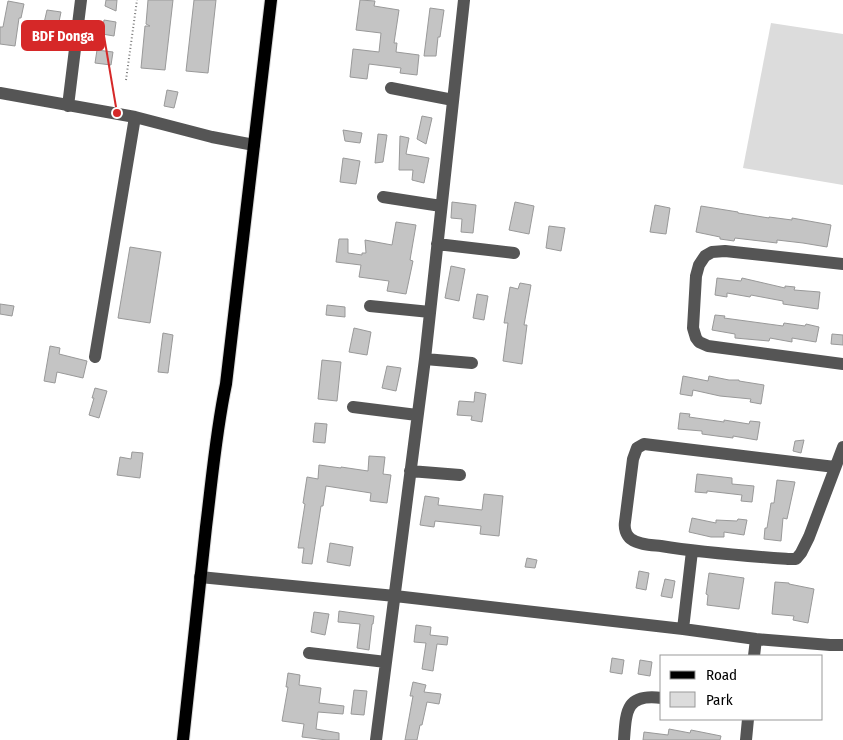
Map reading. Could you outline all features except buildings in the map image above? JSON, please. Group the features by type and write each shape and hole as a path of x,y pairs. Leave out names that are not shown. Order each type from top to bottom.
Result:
{"main road":[{"path":"191,740 219,418 226,384 271,0"},
{"path":"183,740 204,577"}],"street":[{"path":"68,106 81,0"},
{"path":"376,740 430,312 464,0"},
{"path":"391,88 453,100"},
{"path":"0,93 135,117 254,145"},
{"path":"95,357 135,117"},
{"path":"383,197 441,206"},
{"path":"437,244 514,253"},
{"path":"843,264 725,251 712,252 702,259 697,270 693,328 699,342 708,346 843,364"},
{"path":"370,306 430,312"},
{"path":"424,359 472,363"},
{"path":"352,406 417,415"},
{"path":"835,467 644,444 638,446 634,455 625,522 627,534 629,538 637,542 692,551 788,560 796,559 809,537 843,447"},
{"path":"410,471 460,475"},
{"path":"683,629 692,551"},
{"path":"204,577 395,596 756,639 830,645 843,644"},
{"path":"754,655 756,639"},
{"path":"309,653 386,662"},
{"path":"624,740 626,714 633,703 647,696 660,698"},
{"path":"746,740 748,720"}],"path":[{"path":"126,80 137,0"}],"green space":[{"path":"771,23 843,34 843,185 743,168"}],"place":[{"name":"BDF Donga","path":"117,113"}]}
